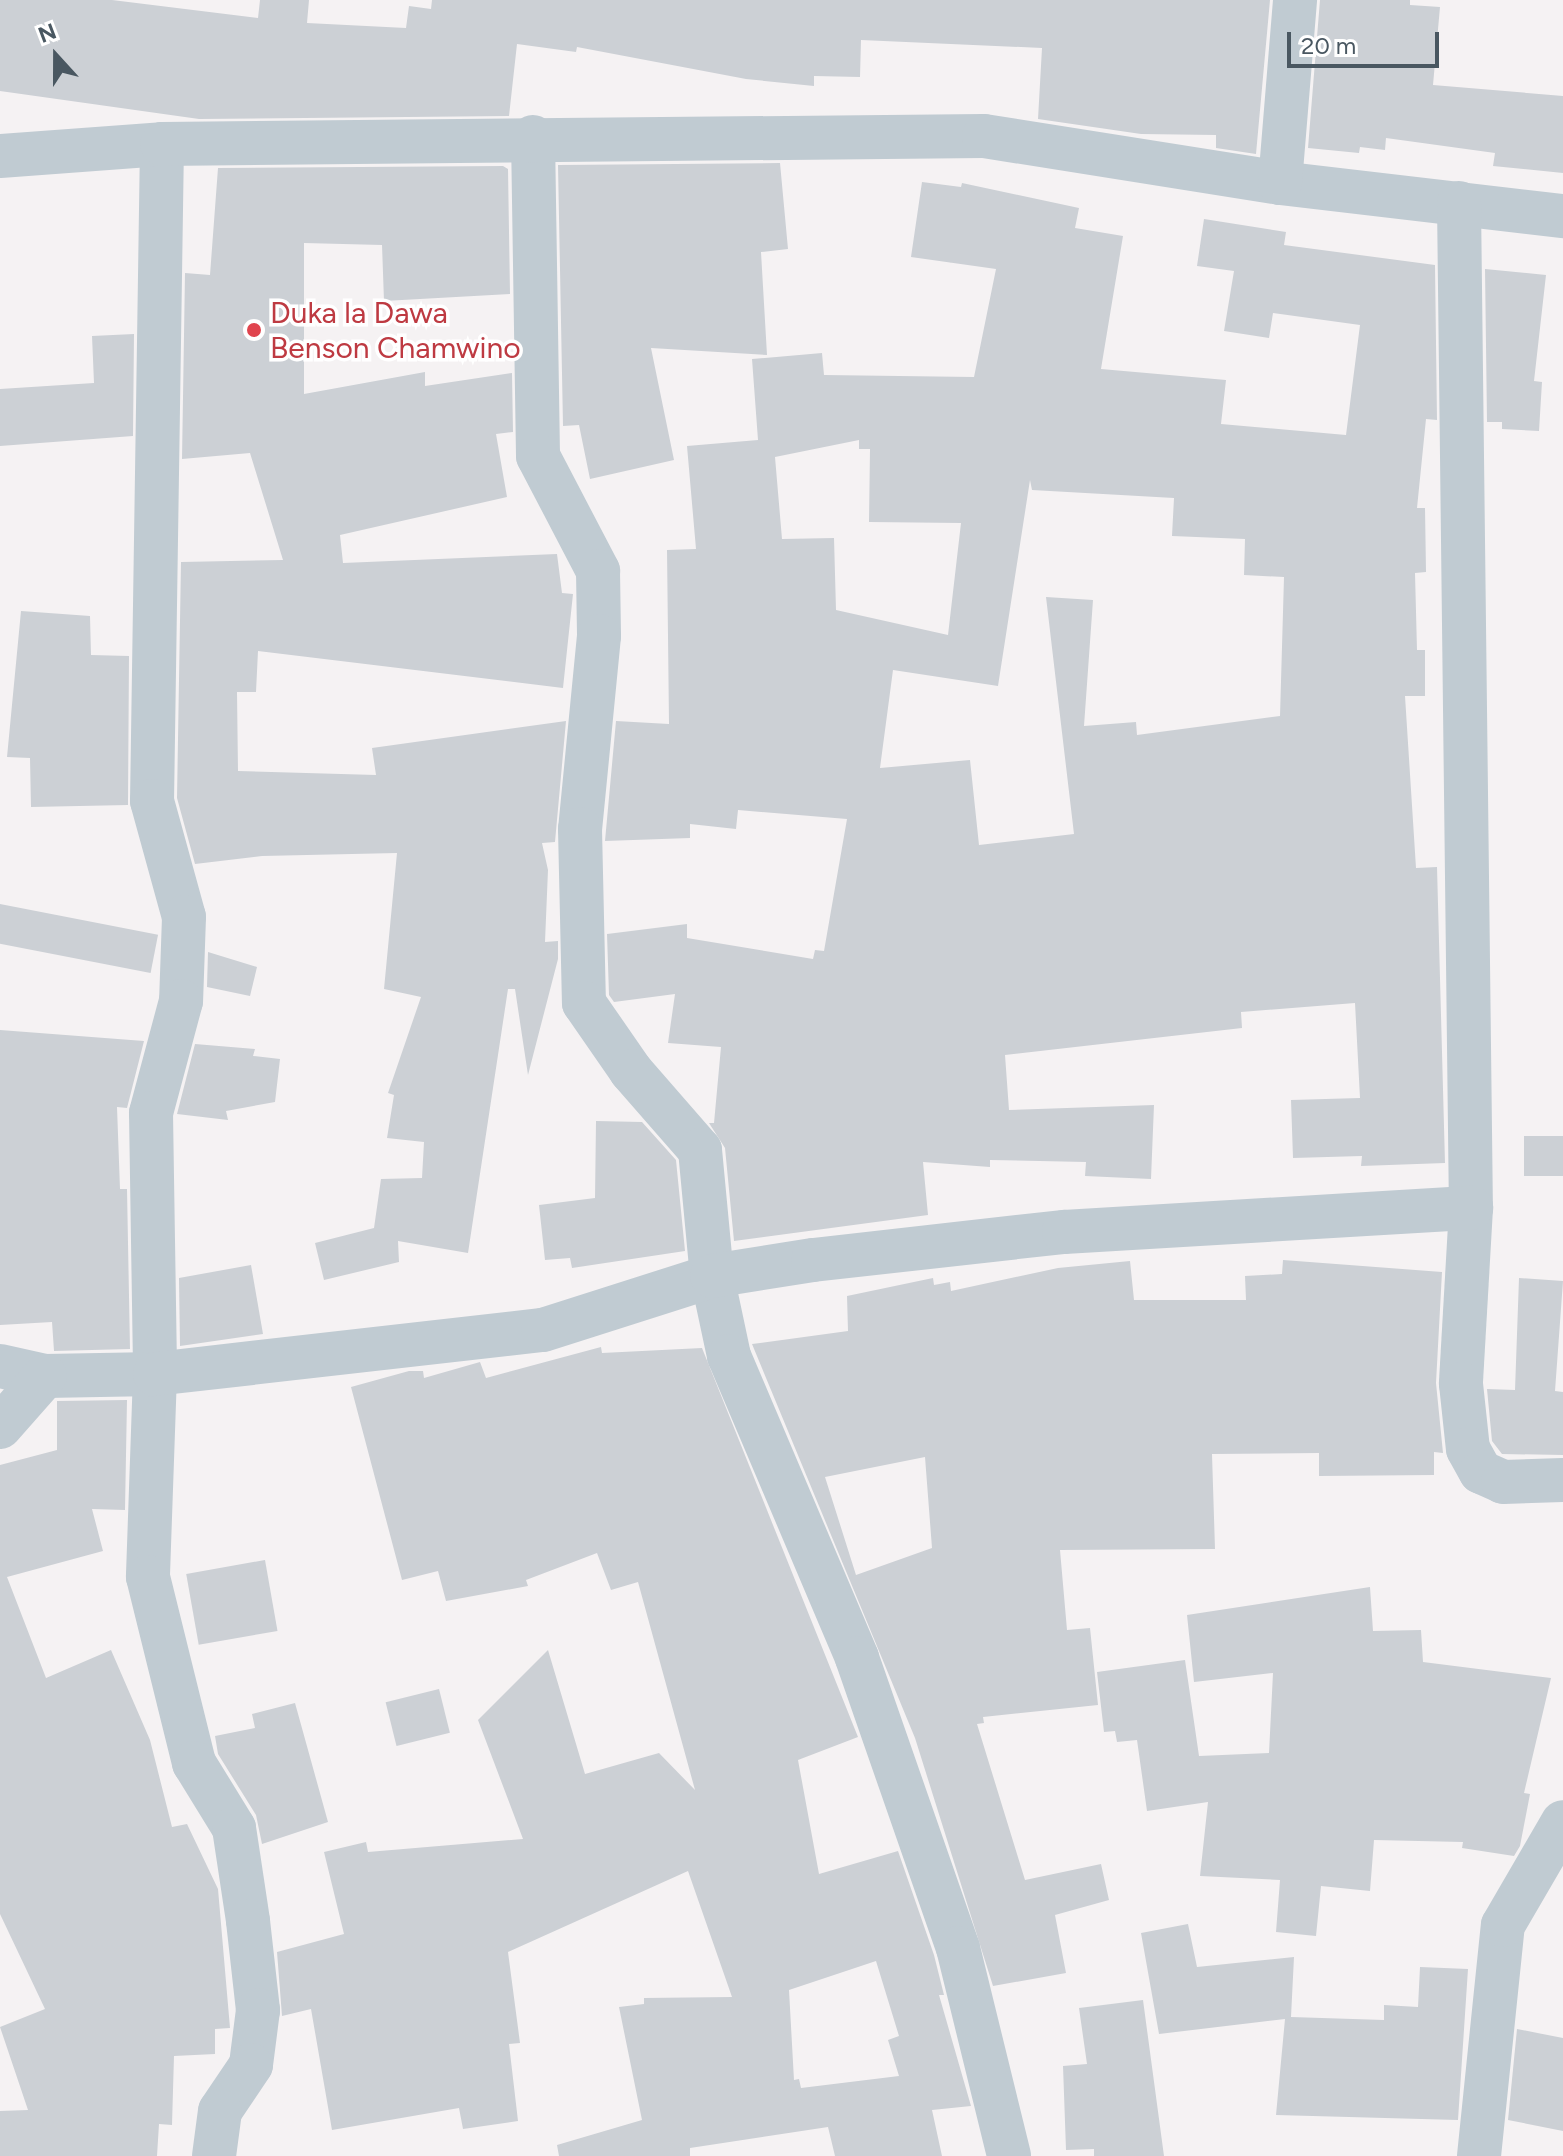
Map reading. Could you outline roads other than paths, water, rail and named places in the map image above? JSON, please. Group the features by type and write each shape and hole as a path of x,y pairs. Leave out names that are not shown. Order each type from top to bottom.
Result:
{"street":[{"path":"1280,183 1295,0"},
{"path":"0,156 162,144 533,137 984,136 1280,183 1563,216"},
{"path":"533,137 538,456 598,571 599,636 580,829 584,1003 631,1071 700,1150 712,1276 729,1356 857,1658 958,1948 1009,2156"},
{"path":"162,144 152,801 184,917 181,1001 151,1113 155,1374 148,1577 194,1763 234,1828 258,2010 251,2065 220,2111 214,2156"},
{"path":"1459,203 1471,1208 1461,1384 1468,1449 1481,1472 1503,1482 1563,1480"},
{"path":"0,1366 45,1376 155,1374 543,1330 712,1276 1064,1232 1471,1208"},
{"path":"0,1427 45,1376"},
{"path":"1479,2156 1503,1925 1563,1822"}],"place":[{"name":"Duka la Dawa Benson Chamwino","path":"254,330"}]}
